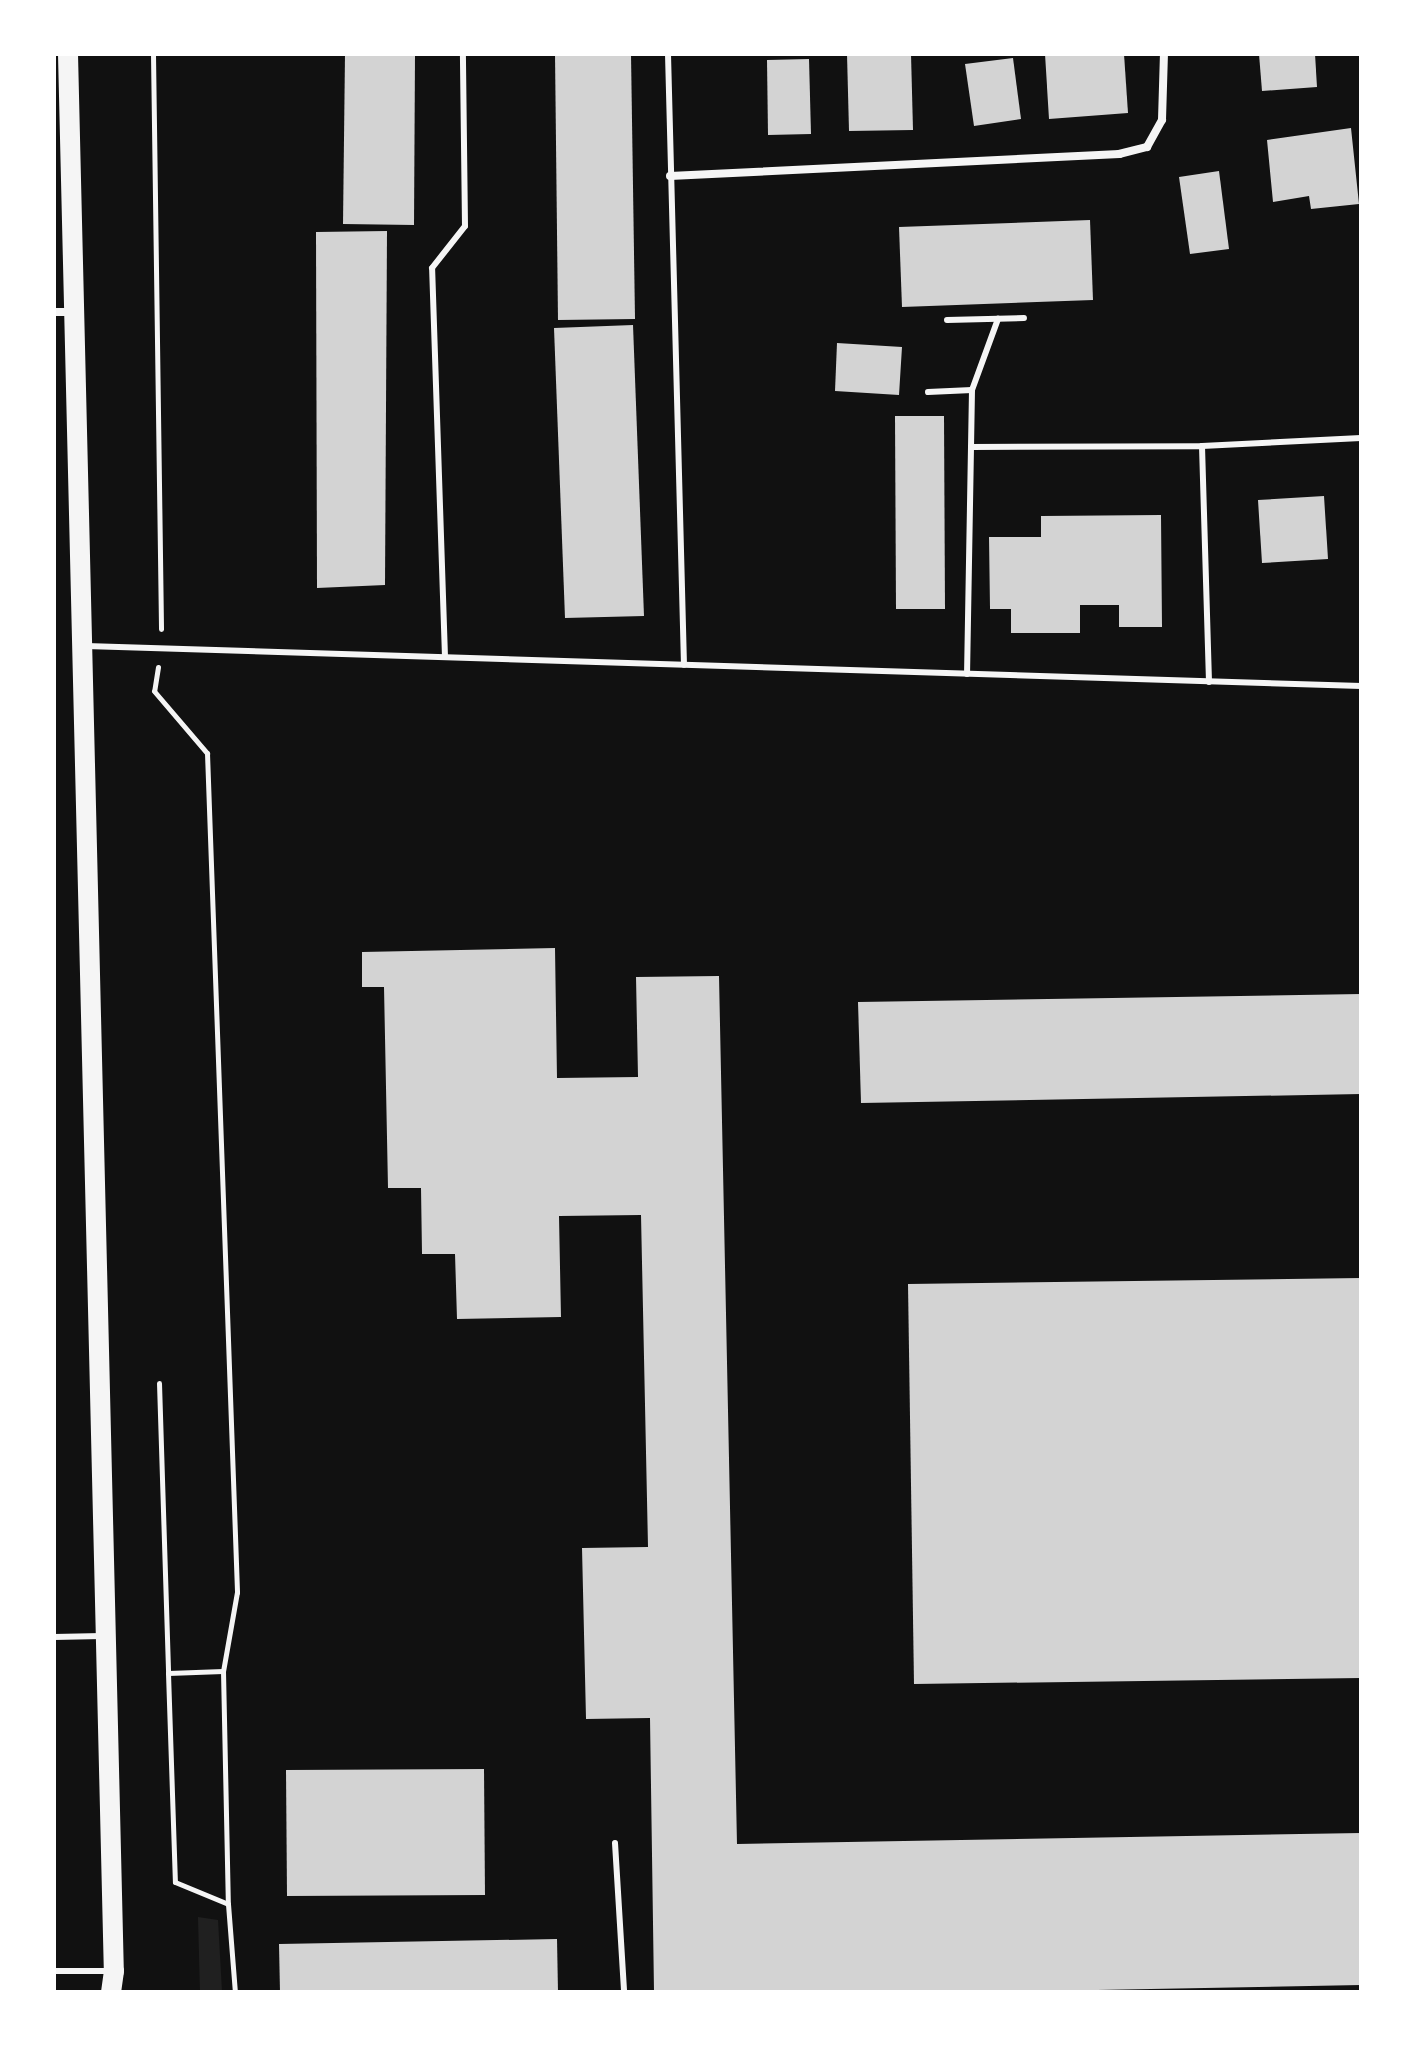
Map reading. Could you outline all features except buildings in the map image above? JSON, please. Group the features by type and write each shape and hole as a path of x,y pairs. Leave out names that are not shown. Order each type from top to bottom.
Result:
{"main road":[{"path":"68,54 64,312 82,646 114,1971 118,1992"},
{"path":"111,1992 114,1971"}],"street":[{"path":"670,176 1119,154 1147,147 1162,120 1164,54"}],"lane":[{"path":"445,657 432,268 465,226 463,54"},
{"path":"668,54 684,665"},
{"path":"947,320 1024,318"},
{"path":"967,674 972,390 998,319"},
{"path":"928,392 972,390"},
{"path":"971,447 1202,446 1361,438"},
{"path":"1202,446 1209,682"},
{"path":"82,646 1361,686"},
{"path":"54,1637 106,1636"},
{"path":"615,1843 624,1992"},
{"path":"54,1971 114,1971"}],"path":[{"path":"153,54 161,648 154,691 207,753 237,1592 223,1671 228,1904 235,1992"},
{"path":"159,1383 175,1882 228,1904"},
{"path":"168,1673 223,1671"}],"shaded area":[{"path":"198,1917 218,1920 222,1992 200,1992"}]}
